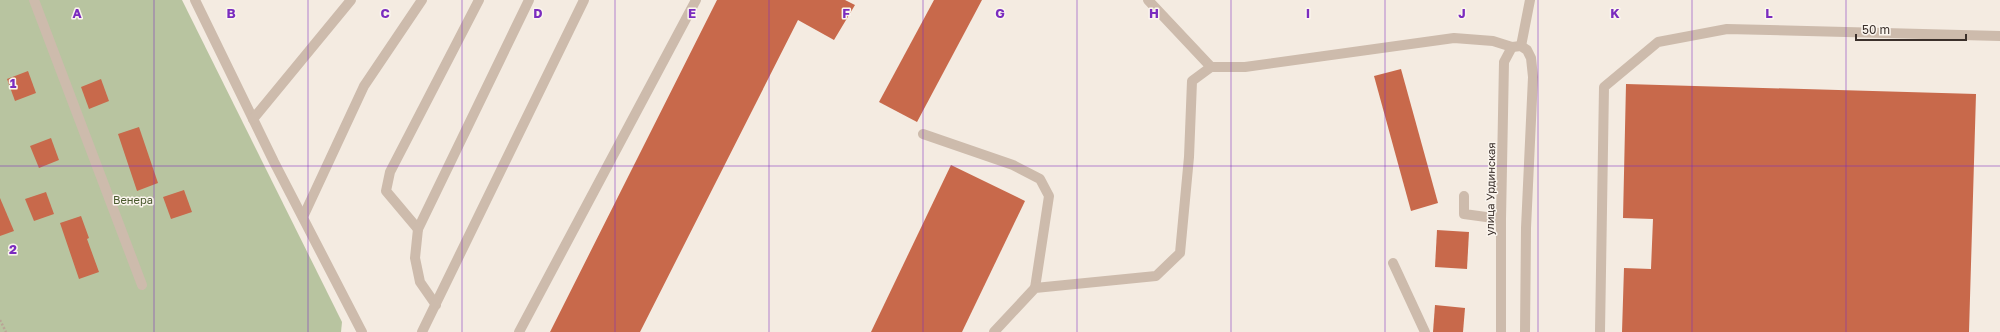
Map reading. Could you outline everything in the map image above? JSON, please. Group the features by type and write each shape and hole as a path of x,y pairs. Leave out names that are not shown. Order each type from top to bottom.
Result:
{"street":[{"path":"34,0 142,285"},
{"path":"195,0 253,120 362,332"},
{"path":"253,120 351,0"},
{"path":"303,217 364,86 422,0"},
{"path":"418,229 386,191 390,172 479,0"},
{"path":"436,305 420,282 415,258 418,229 529,0"},
{"path":"422,332 584,0"},
{"path":"519,332 696,0"},
{"path":"1148,0 1211,67"},
{"name":"улица Урдинская","path":"1501,332 1501,219 1504,62 1516,47 1530,0"},
{"path":"1600,332 1604,87 1658,42 1726,29 2000,36"},
{"path":"1035,288 1156,276 1180,254 1189,157 1192,81 1211,67 1245,67 1454,38 1493,41 1527,50 1531,58 1533,77 1526,228 1525,332"},
{"path":"923,134 1013,165 1040,179 1049,196 1035,288 994,332"},
{"path":"1464,196 1464,214 1501,219"},
{"path":"1393,263 1425,332"}],"path":[{"path":"0,320 6,332"}],"green space":[{"name":"Венера","path":"0,0 182,0 342,322 341,332 0,332"}],"building":[{"path":"717,0 845,0 855,5 834,40 798,20 640,332 550,332"},
{"path":"934,0 982,0 917,122 879,102"},
{"path":"1401,69 1438,203 1411,211 1374,76"},
{"path":"28,71 36,93 15,101 7,79"},
{"path":"101,79 109,101 89,109 81,87"},
{"path":"1626,84 1976,94 1969,332 1622,332 1624,268 1651,269 1653,219 1623,218"},
{"path":"139,127 158,183 137,191 118,134"},
{"path":"51,138 59,160 39,168 30,146"},
{"path":"951,165 1025,201 962,332 871,332"},
{"path":"184,190 192,212 171,219 163,197"},
{"path":"46,192 54,214 34,221 25,199"},
{"path":"0,198 14,231 0,236"},
{"path":"81,216 89,238 87,239 99,272 79,279 60,223"},
{"path":"1437,230 1469,232 1467,269 1435,267"},
{"path":"1435,305 1465,308 1463,332 1433,332"}]}
